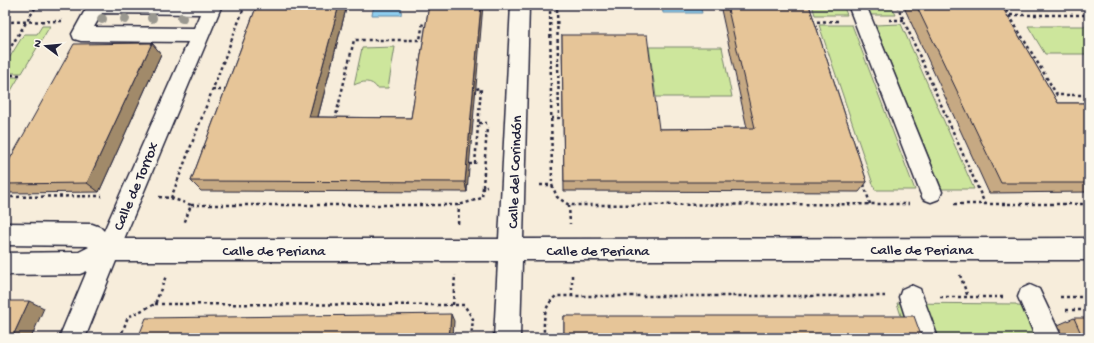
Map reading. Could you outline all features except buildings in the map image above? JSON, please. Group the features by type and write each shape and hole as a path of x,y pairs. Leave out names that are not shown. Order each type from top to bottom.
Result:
{"street":[{"name":"Calle del Corindón","path":"506,338 514,186 520,5"},
{"path":"856,5 931,192"},
{"name":"Calle de Torrox","path":"72,338 212,7 96,7 81,34 200,35"},
{"path":"5,234 92,235 108,250"},
{"name":"Calle de Periana","path":"5,264 80,263 108,250 1089,249"},
{"path":"912,297 925,338"},
{"path":"1030,297 1049,338"}],"path":[{"path":"5,56 37,5"},
{"path":"171,198 245,5"},
{"path":"550,5 552,185 557,197 569,205 914,204"},
{"path":"551,118 559,118 557,5"},
{"path":"897,5 985,204"},
{"path":"998,6 1004,6 1057,96 1057,101"},
{"path":"1009,15 1089,15"},
{"path":"809,16 813,29"},
{"path":"550,17 557,17"},
{"path":"5,22 52,21"},
{"path":"334,125 354,40 420,40 423,22"},
{"path":"1008,25 1015,25"},
{"path":"1037,74 1044,74"},
{"path":"5,75 23,75"},
{"path":"469,164 475,164 479,123 481,88 476,89"},
{"path":"212,90 230,90"},
{"path":"1057,96 1089,95"},
{"path":"479,123 488,123"},
{"path":"863,181 870,204"},
{"path":"191,205 459,205 482,198 483,186 552,185"},
{"path":"5,197 109,196"},
{"path":"949,204 1089,204"},
{"path":"155,304 175,250"},
{"path":"544,338 544,314 547,304 556,296 1089,297"},
{"path":"120,338 128,317 155,304 464,305 473,319 471,338"},
{"path":"1063,310 1089,310"}],"green space":[{"path":"812,5 843,5 847,15 815,15"},
{"path":"866,5 891,5 896,15 870,15"},
{"path":"901,24 974,189 942,189 875,25"},
{"path":"819,25 852,25 915,190 875,190"},
{"path":"42,26 50,26 22,73 5,73 5,65 24,34 37,34"},
{"path":"1028,26 1089,26 1089,54 1045,54"},
{"path":"395,47 388,88 377,88 370,82 354,85 362,48"},
{"path":"649,47 722,47 732,97 656,97"},
{"path":"5,77 19,77 5,101"},
{"path":"897,303 1016,304 1017,306 1048,307 1062,338 908,338"}],"water":[{"path":"374,5 402,5 401,15 372,15"},
{"path":"662,5 700,5 702,13 663,13"}]}
